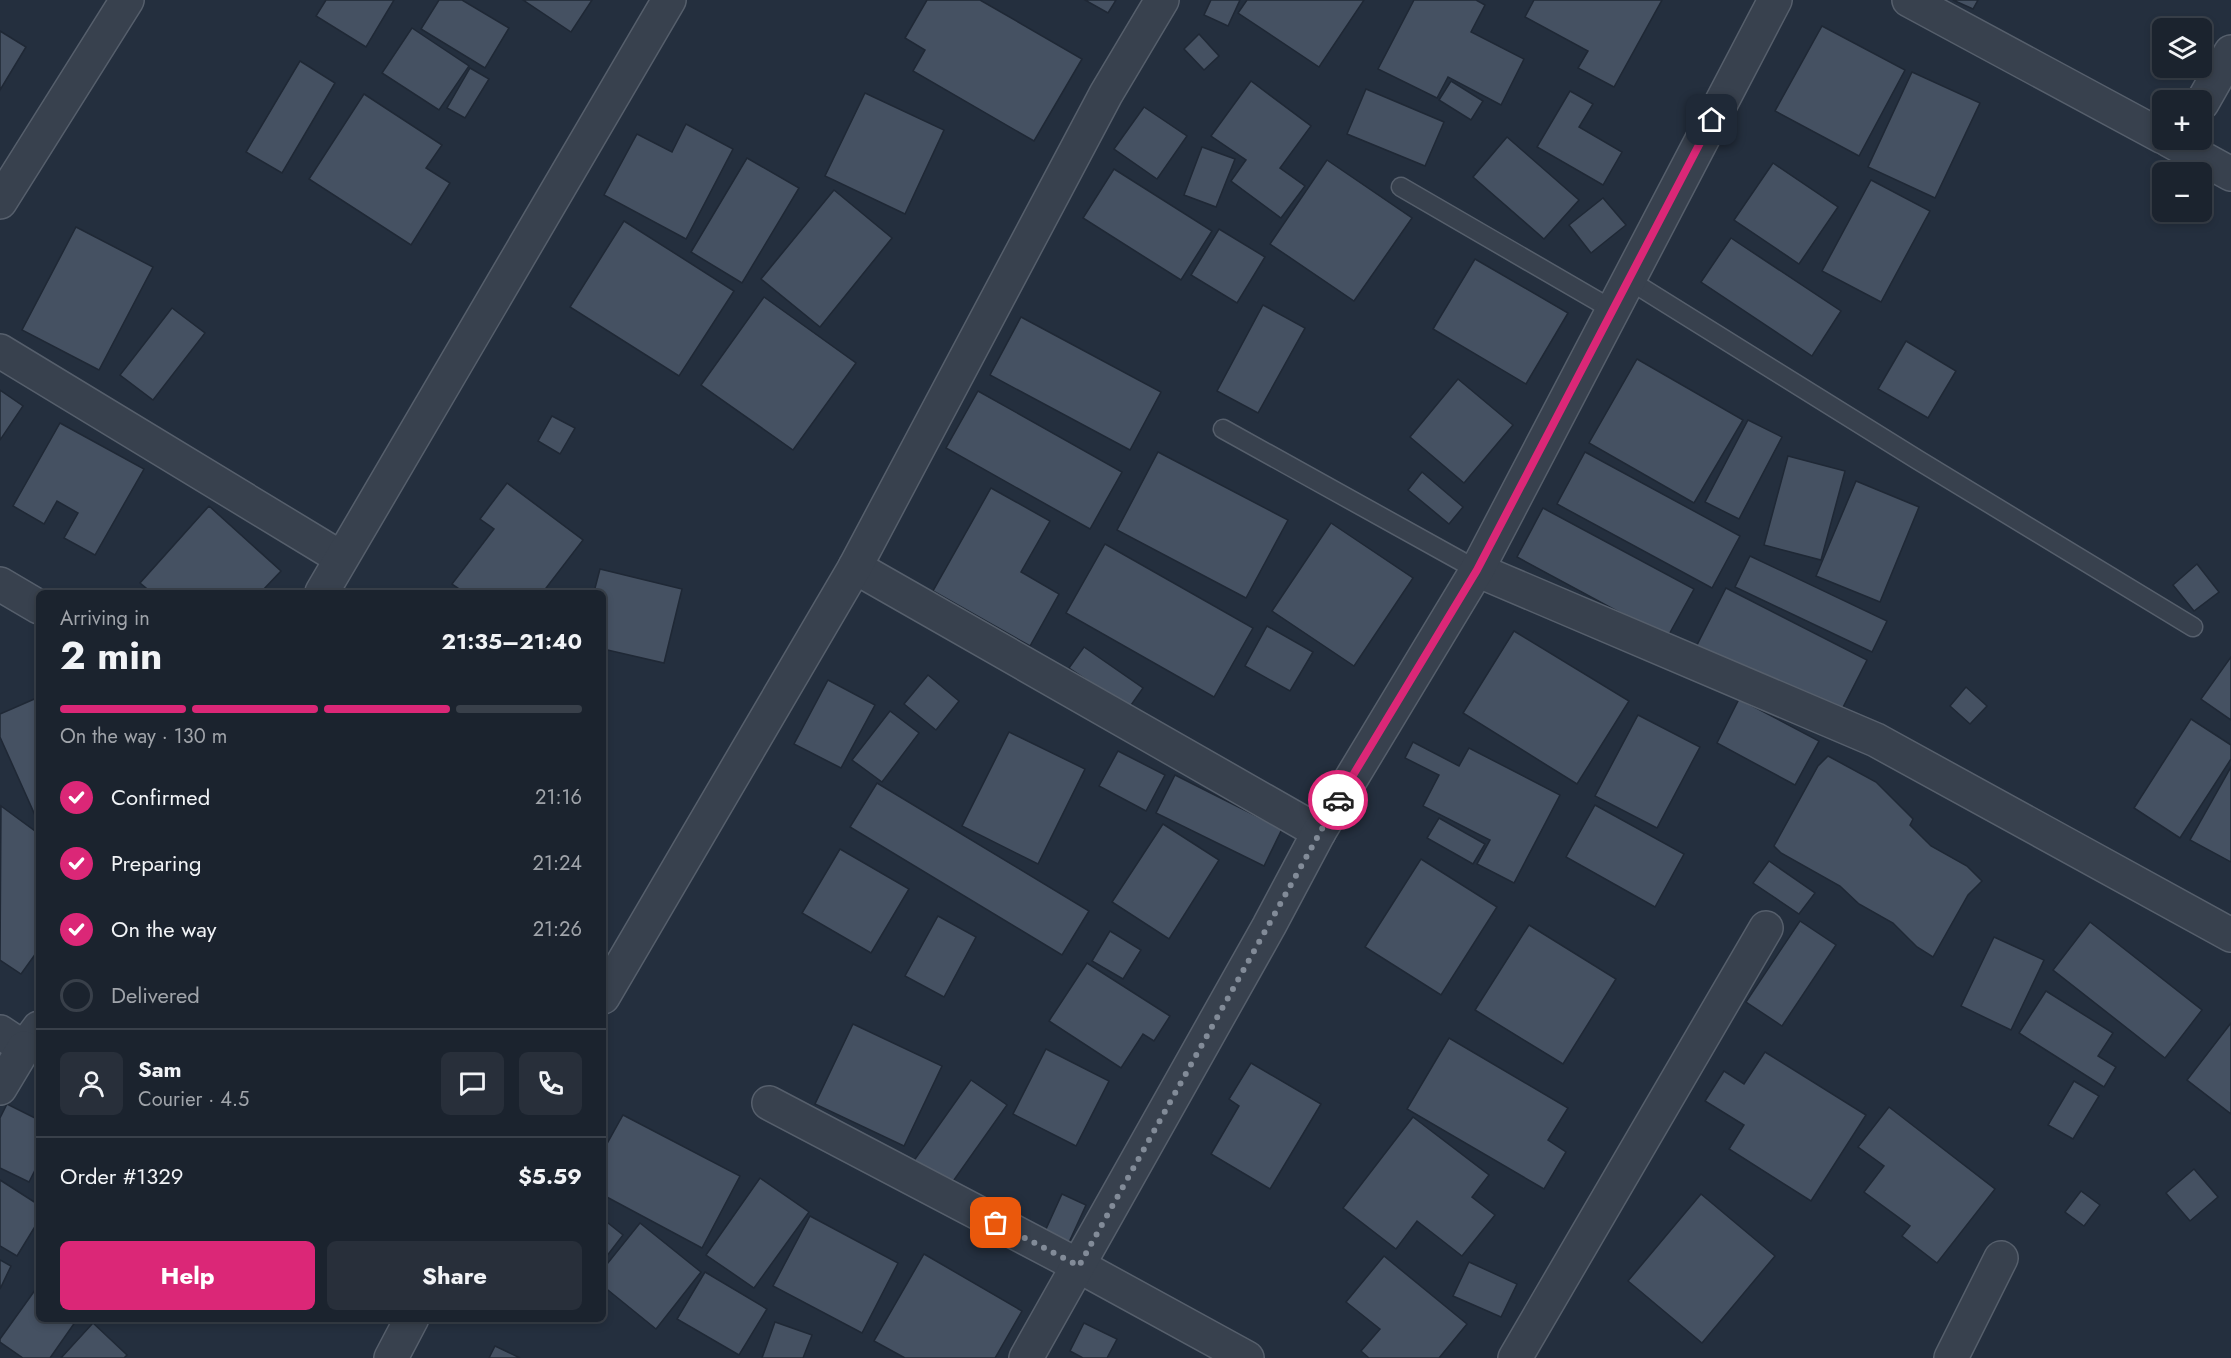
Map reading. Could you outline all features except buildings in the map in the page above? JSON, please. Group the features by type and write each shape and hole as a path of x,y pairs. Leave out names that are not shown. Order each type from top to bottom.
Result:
{"street":[{"path":"0,202 127,0"},
{"path":"323,590 669,0"},
{"path":"606,992 855,567 1106,94 1162,0"},
{"path":"1026,1358 1263,937 1319,832 1477,570 1775,0"},
{"path":"1909,0 2152,129"},
{"path":"2210,90 2231,52"},
{"path":"2190,150 2231,174"},
{"path":"0,351 341,558"},
{"path":"855,567 1319,832"},
{"path":"1477,570 1876,740 2231,934"},
{"path":"0,584 36,605"},
{"path":"1515,1358 1766,928"},
{"path":"0,1088 21,1036"},
{"path":"769,1103 1079,1266 1247,1358"},
{"path":"1951,1358 2001,1258"},
{"path":"391,1358 410,1322"}],"lane":[{"path":"1401,187 1613,310"},
{"path":"1629,280 1918,460 2193,627"},
{"path":"1223,429 1477,570"}],"way so far":[{"path":"996,1223 1079,1266 1338,800"}],"route":[{"path":"1338,800 1477,570 1712,120"}]}
